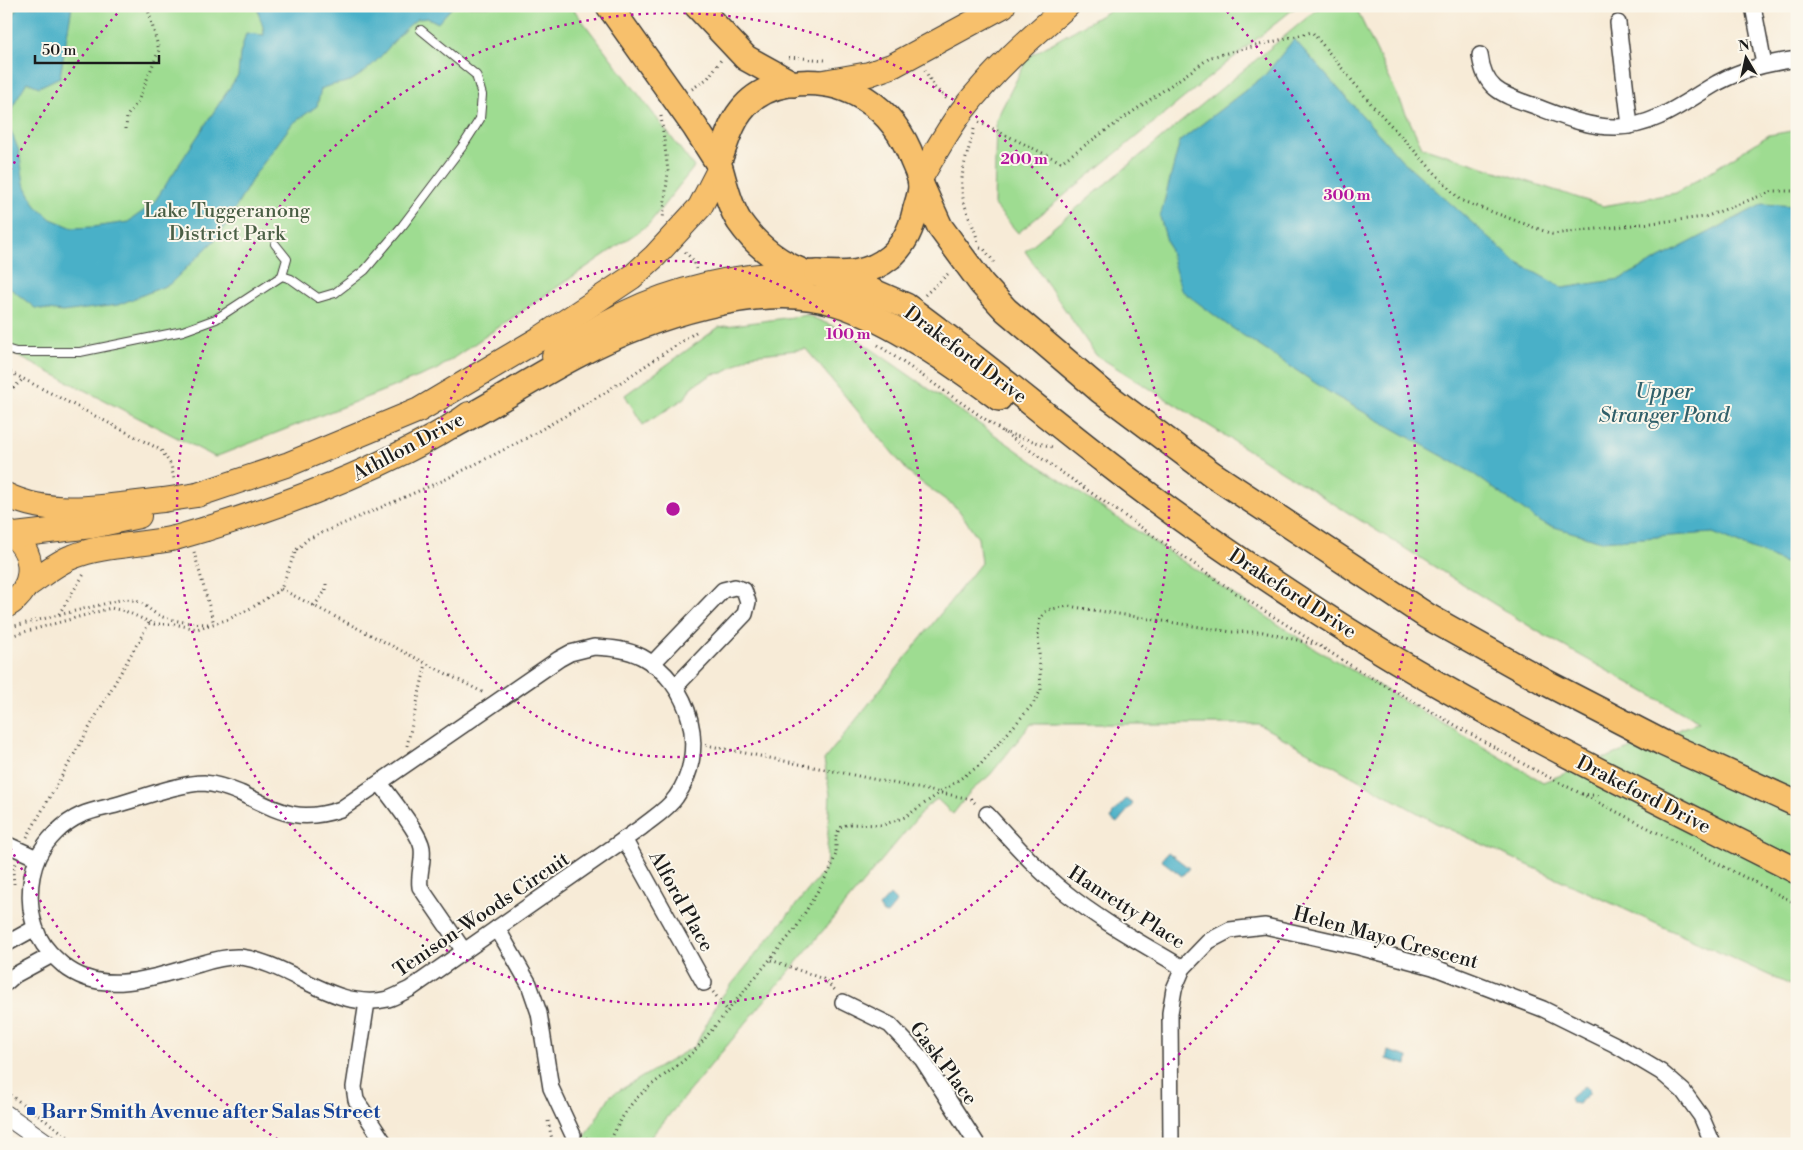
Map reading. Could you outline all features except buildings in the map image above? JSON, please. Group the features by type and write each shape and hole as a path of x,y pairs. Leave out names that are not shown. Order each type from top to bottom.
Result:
{"highway":[{"path":"609,6 674,100 695,126 719,165"},
{"path":"697,6 746,58 805,83"},
{"path":"719,165 733,123 747,104 774,87 805,83 836,85 847,89 884,113 901,135 940,226 982,284 1006,310 1100,391 1212,474 1427,616 1544,682 1663,743 1797,804"},
{"name":"Drakeford Drive","path":"719,165 739,220 753,238 774,256 811,273 867,289 906,306 1110,465 1215,542 1325,616 1399,661 1550,746 1797,871"},
{"path":"811,273 854,274 873,268 898,250 906,239 914,217 921,182"},
{"path":"454,425 495,404 579,354 623,333 706,306 746,298 793,295 835,302 888,326 975,380 1077,452 1110,465"}],"main road":[{"path":"805,83 869,74 894,65 1003,6"},
{"path":"921,182 970,117 1018,48 1067,6"},
{"name":"Athllon Drive","path":"168,496 197,495 288,464 420,410 539,339 632,277 656,256 700,207 719,165"},
{"name":"Athllon Drive","path":"6,606 21,595 26,586 70,557 92,551 142,545 206,529 313,493 385,461 454,425 498,392 607,322 663,298 725,279 774,273 811,273"},
{"path":"6,495 40,505 69,508 92,508 168,496"},
{"path":"10,533 92,526 168,496"},
{"path":"10,533 26,550 30,559 31,568 26,586"}],"street":[{"path":"1754,6 1764,64"},
{"path":"1618,23 1630,126"},
{"path":"1480,55 1481,68 1487,81 1502,95 1586,124 1615,127 1630,126 1664,116 1718,83 1764,64 1797,59"},
{"path":"652,664 723,590 735,587 744,590 748,602 745,614 676,686"},
{"name":"Tenison-Woods Circuit","path":"594,646 618,648 641,657 652,664 676,686 688,714 692,744 692,763 671,804 410,989 389,999 367,1002 336,995 258,960 244,958 217,959 145,979 113,984 88,980 73,973 52,955 35,928 30,901 30,884 37,858 61,828 82,815 170,789 203,783 224,786 287,814 309,817 320,816 341,809 570,653 594,646"},
{"path":"380,783 420,843 422,849 418,877 420,887 464,951"},
{"name":"Hanretty Place","path":"987,814 1047,877 1066,894 1108,923 1183,968"},
{"name":"Alford Place","path":"624,839 704,983"},
{"path":"6,844 37,858"},
{"name":"Helen Mayo Crescent","path":"1171,1144 1170,1013 1174,989 1183,968 1209,941 1230,930 1265,926 1359,947 1433,967 1543,1009 1614,1044 1661,1072 1683,1091 1701,1116 1713,1144"},
{"path":"6,944 35,928"},
{"path":"497,928 529,984 539,1013 551,1088 573,1135"},
{"path":"6,983 15,975 52,955"},
{"path":"367,1002 354,1087 356,1100 384,1144"},
{"name":"Gask Place","path":"844,1002 890,1025 922,1060 977,1144"},
{"path":"6,1115 47,1144"}],"lane":[{"path":"282,276 291,279 318,298 334,293 365,270 403,225 462,147 480,118 482,95 476,75 421,30"},
{"path":"6,350 16,352 80,352 183,331 216,319 282,276 287,260 275,244"}],"path":[{"path":"126,130 127,116 138,100 159,50 147,6"},
{"path":"970,117 1061,162 1211,57 1312,32 1373,106 1460,200 1552,234 1705,217 1773,191 1797,191"},
{"path":"662,222 668,171 661,114 674,100 708,78 732,44"},
{"path":"916,54 934,87 970,117 975,125 964,161 961,180 963,198 977,238 977,248"},
{"path":"782,56 833,59"},
{"path":"6,637 111,608 125,611 149,623 197,628 214,624 253,607 281,589 296,550 308,539 444,480 523,440 595,399 705,327"},
{"path":"874,342 890,355 1233,591 1316,644 1420,707 1529,767 1797,904"},
{"path":"6,370 161,450 171,465 168,496"},
{"path":"6,395 23,379"},
{"path":"1000,431 1046,446 1077,452"},
{"path":"59,614 82,576 91,570"},
{"path":"314,606 326,590 326,583"},
{"path":"281,589 489,695"},
{"path":"6,628 124,599 134,599 144,603 161,617 186,622 214,624"},
{"path":"609,1144 620,1121 639,1096 684,1062 796,928 830,870 836,854 836,835 840,828 848,824 871,826 892,824 940,793 980,766 1039,694 1041,680 1039,623 1043,614 1052,608 1068,606 1232,632 1263,632 1316,644"},
{"path":"16,891 14,866 25,841 149,623"},
{"path":"405,752 426,664"},
{"path":"692,744 704,744 971,799 987,814"},
{"path":"771,960 831,984 844,1002"},
{"path":"704,983 728,1011"},
{"path":"6,1092 78,1144"}],"green space":[{"name":"Lake Tuggeranong District Park","path":"6,6 571,6 694,167 648,225 436,370 215,457 6,350"},
{"path":"1117,6 1297,6 1018,233 994,205 996,120 1028,57"},
{"path":"1321,6 1355,6 1422,147 1603,206 1676,193 1769,135 1797,130 1797,988 1436,823 1258,724 1031,724 990,775 970,792 953,814 937,799 927,806 645,1144 581,1144 610,1096 695,1046 719,1000 826,868 830,794 824,760 981,563 978,538 958,509 910,474 806,349 751,355 723,373 713,374 691,387 685,398 643,425 625,395 719,327 807,315 847,332 1054,476 1314,648 1543,782 1699,722 1542,634 1096,355 1025,251"}],"water":[{"path":"18,6 72,6 60,77 39,87 27,82 16,100 8,124 19,151 24,183 36,206 51,219 73,228 128,222 153,204 238,75 240,54 246,33 264,35 258,6 453,6 438,23 428,18 417,19 401,33 372,66 354,79 321,89 317,106 292,124 254,176 220,235 170,284 118,305 62,312 35,308 6,285 6,42 10,32 9,25"},
{"name":"Upper Stranger Pond","path":"1294,39 1402,160 1516,262 1563,288 1620,279 1763,204 1797,206 1797,568 1713,533 1601,541 1541,523 1471,472 1335,396 1226,324 1181,290 1160,217 1180,141 1265,75"},
{"path":"1126,799 1133,804 1117,823 1111,819 1113,813"},
{"path":"1168,852 1189,868 1182,876 1161,860"},
{"path":"890,895 897,902 887,914 883,913 879,907"},
{"path":"1388,1051 1408,1057 1407,1065 1386,1059"},
{"path":"1584,1086 1589,1089 1589,1094 1578,1104 1572,1103 1570,1098"}],"place":[{"name":"Barr Smith Avenue after Salas Street","path":"31,1111"}]}
